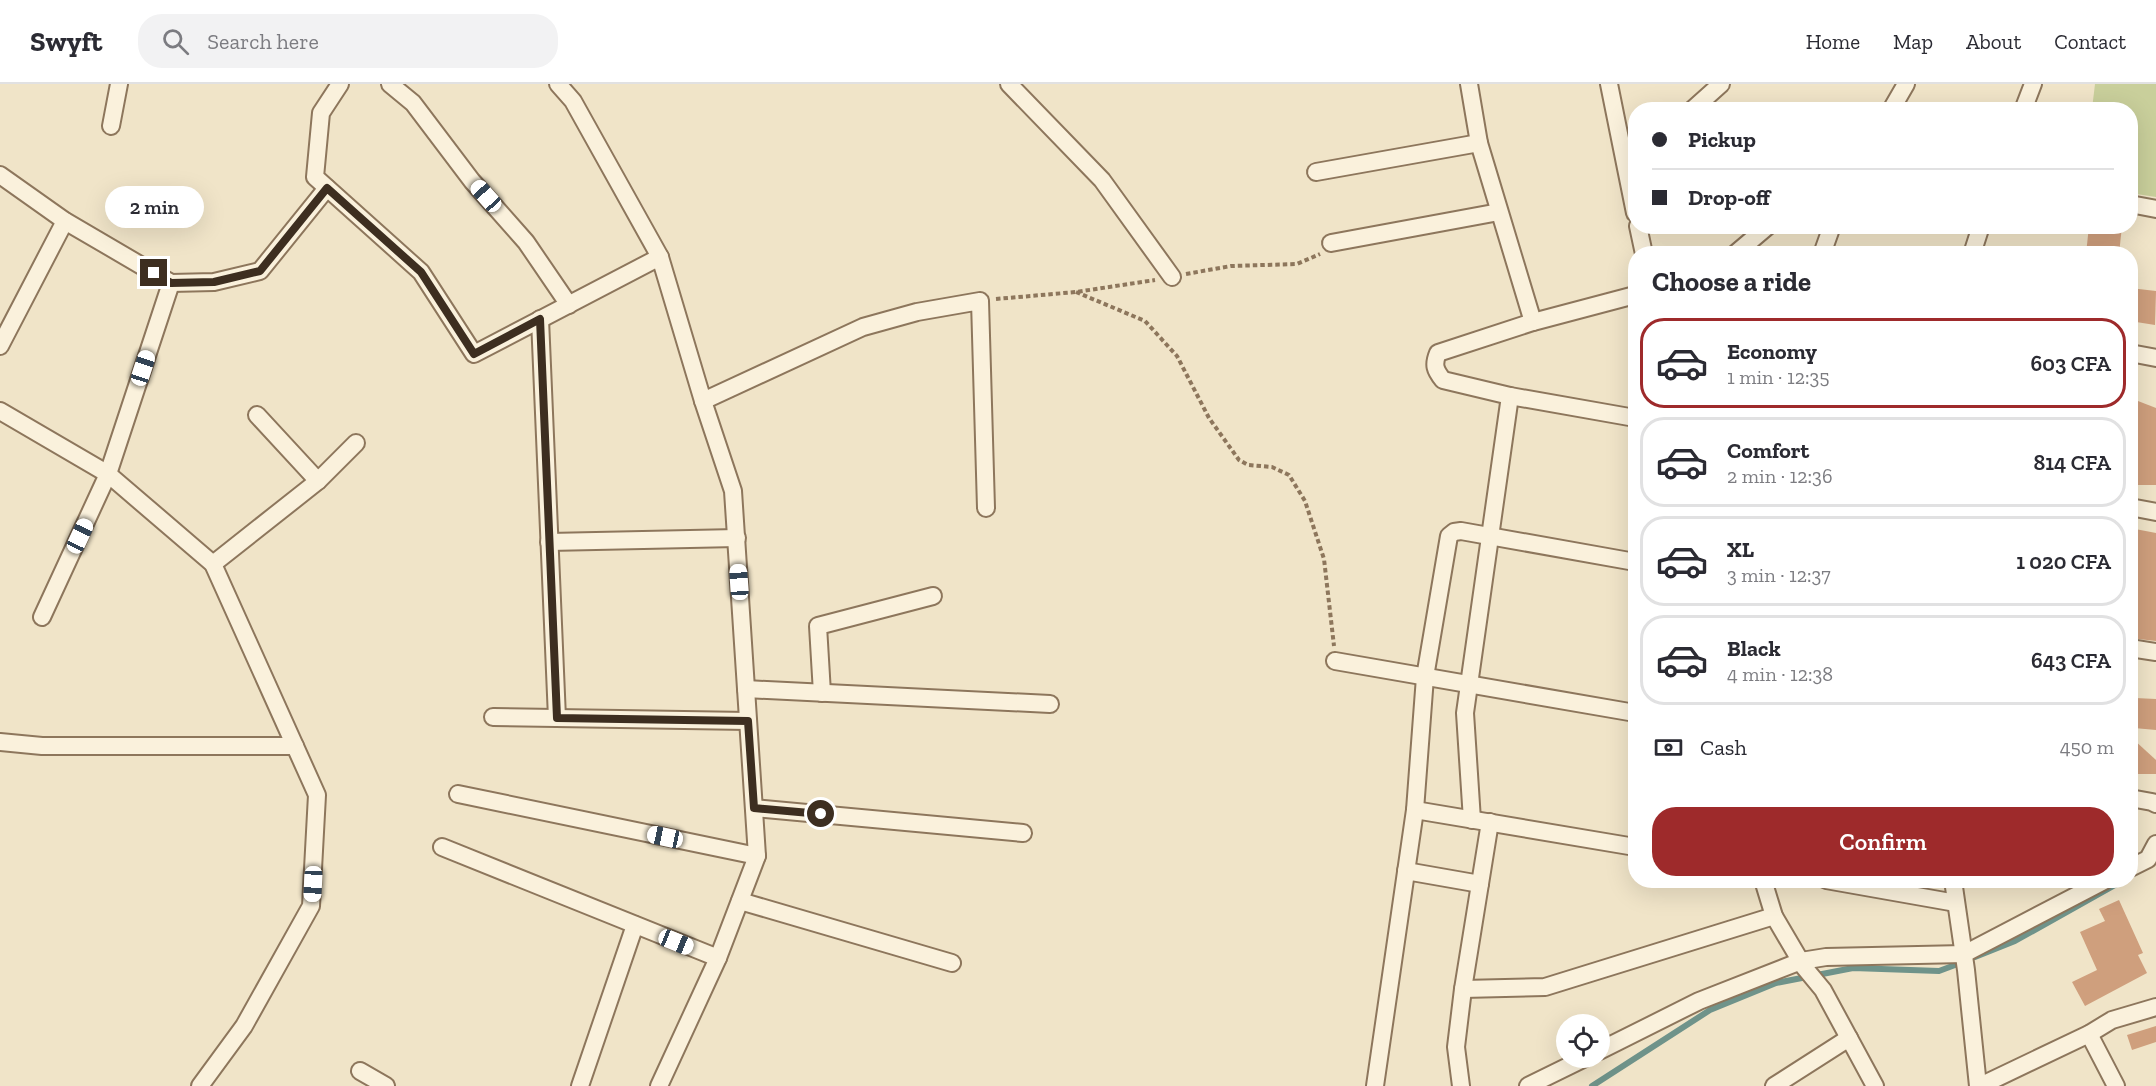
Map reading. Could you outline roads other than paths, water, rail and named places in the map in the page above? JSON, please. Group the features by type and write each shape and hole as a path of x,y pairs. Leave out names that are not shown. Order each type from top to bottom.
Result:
{"street":[{"path":"111,126 119,84"},
{"path":"340,84 321,114 315,177 421,272 474,354 660,257"},
{"path":"390,84 412,103 472,182 526,242 568,305"},
{"path":"558,84 573,101 660,257 703,401 734,491 757,856 718,958 659,1086"},
{"path":"1009,84 1102,180 1172,277"},
{"path":"1469,84 1479,143 1533,322"},
{"path":"1609,84 1628,157"},
{"path":"1701,102 1721,84"},
{"path":"1896,102 1906,84"},
{"path":"2026,102 2033,84"},
{"path":"1316,172 1479,143"},
{"path":"0,175 65,221 171,283 214,282 260,271 327,188"},
{"path":"2138,206 2156,209"},
{"path":"1331,243 1499,212"},
{"path":"0,346 65,221"},
{"path":"1744,246 1759,234"},
{"path":"42,617 108,474 171,283"},
{"path":"1628,297 1533,322 1438,353 1434,363 1443,380 1510,396 1628,417"},
{"path":"703,401 863,327 917,312 980,301 986,508"},
{"path":"540,319 557,718"},
{"path":"2138,355 2156,358"},
{"path":"1472,820 1465,713 1510,396"},
{"path":"0,411 108,474 213,564 317,795 311,906 244,1026 200,1086"},
{"path":"257,415 318,481"},
{"path":"213,564 318,481 356,442"},
{"path":"2138,509 2156,512"},
{"path":"1375,1086 1415,810 1425,677 1449,536 1461,531 1628,561"},
{"path":"549,542 736,538"},
{"path":"822,693 818,626 933,596"},
{"path":"2138,649 2156,652"},
{"path":"1335,661 1628,712"},
{"path":"746,689 1050,704"},
{"path":"493,717 748,721"},
{"path":"0,742 42,746 295,746"},
{"path":"458,794 757,856"},
{"path":"2138,799 2156,804"},
{"path":"754,808 1023,833"},
{"path":"1415,810 1628,846"},
{"path":"1461,1086 1456,1047 1490,822"},
{"path":"2138,864 2148,859 2156,844"},
{"path":"442,847 718,958"},
{"path":"1406,871 1480,884"},
{"path":"1765,888 1774,916 1802,964 1823,990 1875,1086"},
{"path":"1871,888 1956,903"},
{"path":"1954,888 1979,1086 2089,1035 2112,1020 2156,1008"},
{"path":"1610,1046 1699,1001 1826,957 1965,962 2092,888"},
{"path":"740,901 952,963"},
{"path":"1463,989 1545,987 1774,916"},
{"path":"580,1086 635,925"},
{"path":"2089,1035 2116,1086"},
{"path":"1774,1086 1849,1038"},
{"path":"1528,1086 1565,1068"},
{"path":"360,1071 386,1086"}],"waterway":[{"path":"1975,957 2015,941 2110,888"},
{"path":"1592,1086 1710,1010 1776,983 1853,968 1939,971 1963,962"}]}
